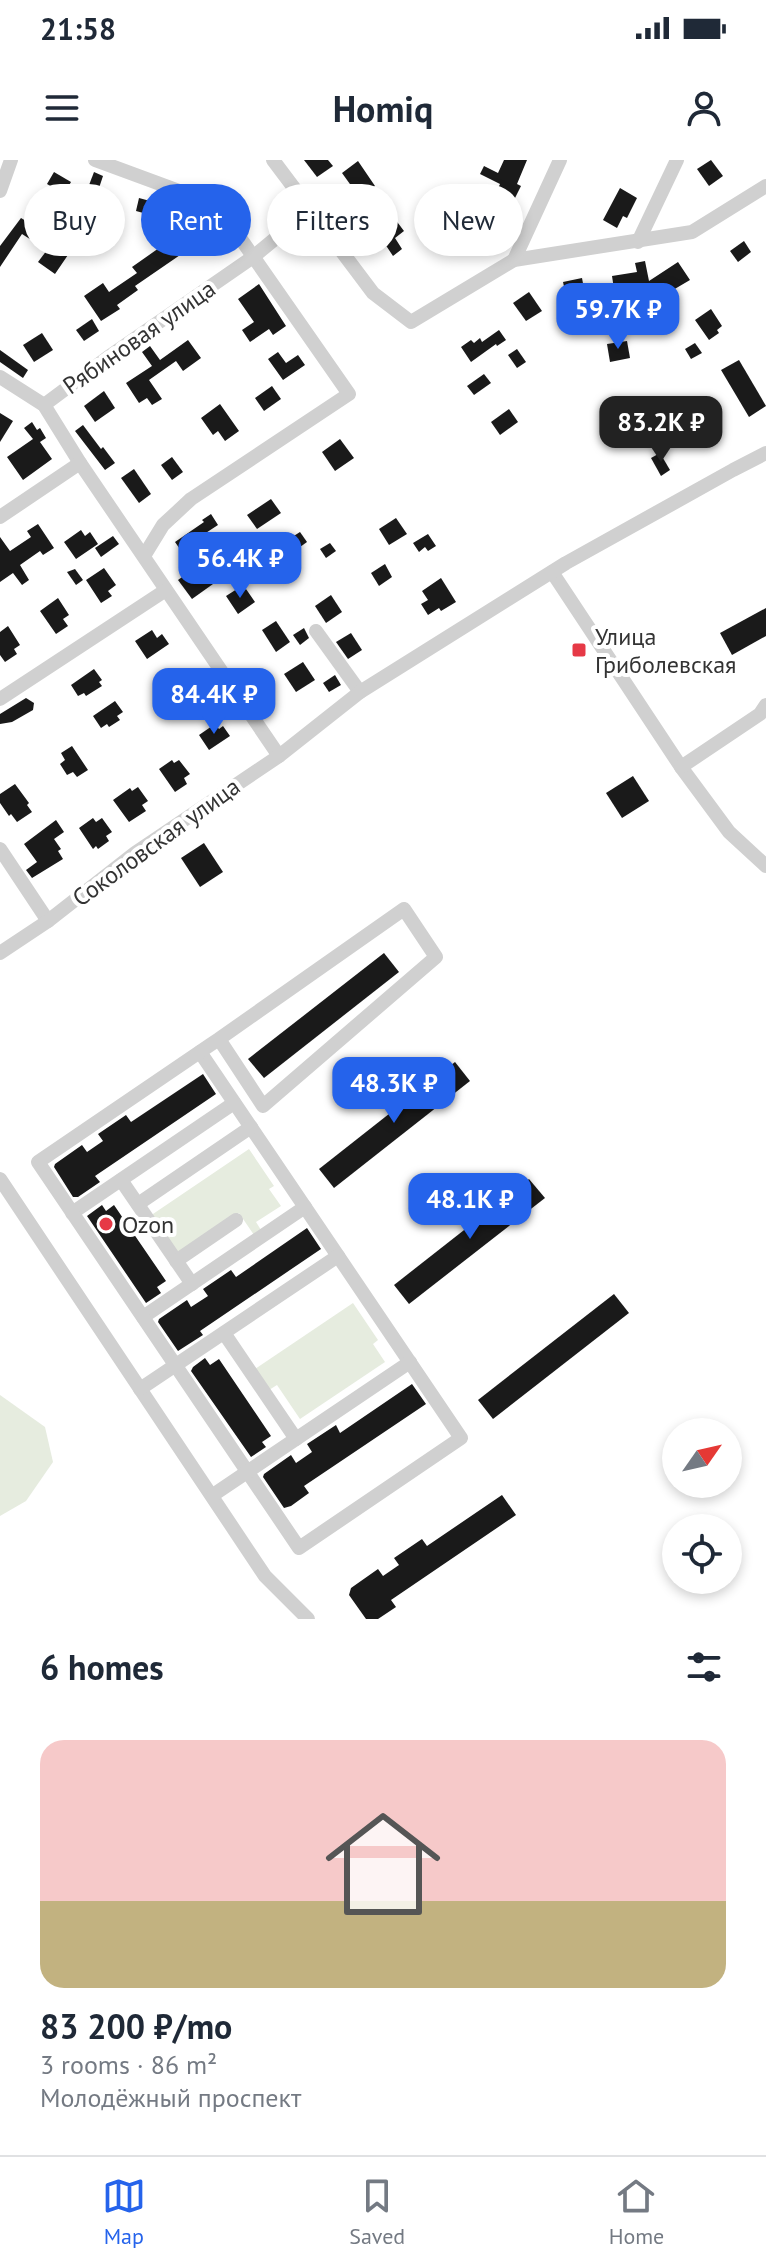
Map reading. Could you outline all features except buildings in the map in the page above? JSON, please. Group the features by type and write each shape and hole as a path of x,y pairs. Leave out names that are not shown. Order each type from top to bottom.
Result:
{"street":[{"path":"0,191 11,160"},
{"path":"95,160 209,202 220,209 349,394 191,499 163,525 144,556"},
{"path":"273,160 291,184"},
{"path":"514,260 560,160"},
{"path":"638,242 677,160"},
{"path":"345,256 373,293 411,322 514,260 692,232 766,186"},
{"name":"Рябиновая улица","path":"44,405 267,245"},
{"path":"0,377 44,405 279,756"},
{"name":"Соколовская улица","path":"0,953 48,921 135,853 279,756 360,692 552,572 766,453"},
{"path":"0,517 80,463"},
{"path":"552,572 681,767 729,832 766,866"},
{"path":"0,699 166,590"},
{"path":"316,631 360,692"},
{"path":"681,767 760,714 766,705"},
{"path":"0,849 48,921"},
{"path":"200,1052 461,1438 299,1548 38,1162 404,909 436,957 263,1106 219,1039"},
{"path":"72,1213 234,1103"},
{"path":"138,1204 251,1127"},
{"path":"0,1179 265,1576 308,1619"},
{"path":"121,1180 192,1284"},
{"path":"143,1317 305,1207"},
{"path":"176,1261 236,1220"},
{"path":"140,1389 338,1256"},
{"path":"224,1333 296,1439"},
{"path":"213,1495 410,1362"}],"shaded area":[{"path":"249,1149 274,1186 269,1189 281,1206 256,1222 261,1230 254,1235 239,1213 177,1255 150,1216"},
{"path":"353,1303 378,1340 373,1344 385,1362 300,1419 277,1385 269,1390 255,1369"},
{"path":"0,1395 45,1427 53,1462 26,1501 0,1516"}],"place":[{"name":"Улица Гриболевская","path":"579,650"},
{"name":"Ozon","path":"106,1224"}]}
